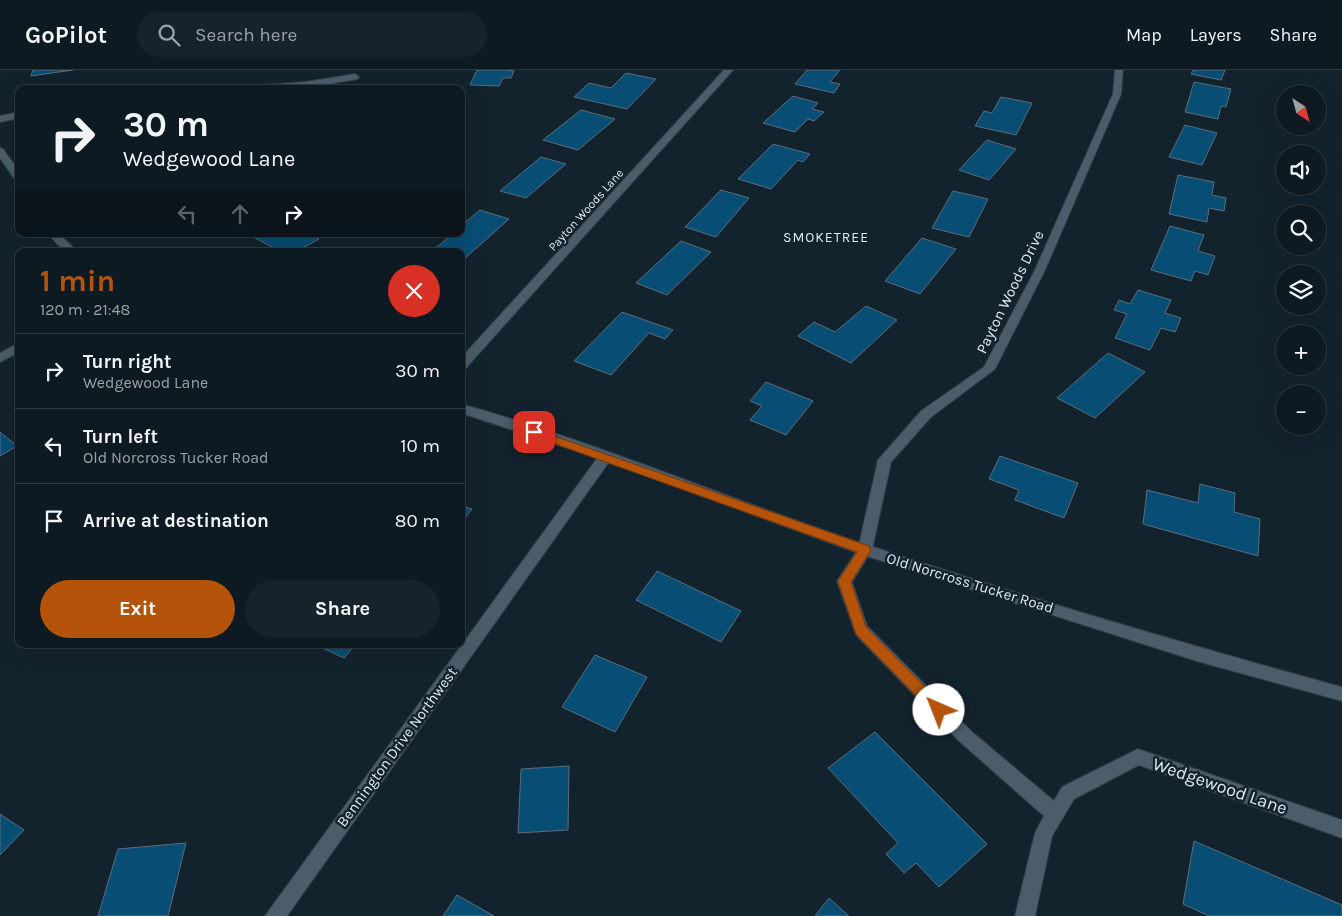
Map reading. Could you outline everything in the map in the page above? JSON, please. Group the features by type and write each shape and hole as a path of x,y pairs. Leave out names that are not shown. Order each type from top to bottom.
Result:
{"street":[{"name":"Payton Woods Lane","path":"465,362 729,70"},
{"name":"Payton Woods Drive","path":"865,550 885,460 926,414 989,370 1040,270 1117,94 1120,70"},
{"path":"305,85 354,77"},
{"path":"0,119 15,115"},
{"path":"0,151 15,174"},
{"path":"56,237 68,248"},
{"path":"0,358 15,349"},
{"name":"Old Norcross Tucker Road","path":"465,409 606,456 865,550 1200,655 1342,694"},
{"name":"Bennington Drive Northwest","path":"275,916 606,456"},
{"path":"865,550 844,581 860,630 965,736 1056,814"},
{"name":"Wedgewood Lane","path":"1025,916 1044,833 1068,793 1138,757 1342,829"}],"building":[{"path":"33,70 73,70 31,76"},
{"path":"477,70 514,71 511,78 503,78 499,86 470,85"},
{"path":"807,70 840,70 830,82 840,84 834,93 795,84"},
{"path":"1193,70 1225,70 1221,80 1191,74"},
{"path":"626,73 656,79 627,109 574,97 589,83 611,88"},
{"path":"1194,82 1231,89 1226,107 1221,106 1218,119 1185,112"},
{"path":"793,96 818,103 812,109 824,112 814,121 808,119 795,132 763,123"},
{"path":"1001,97 1032,103 1016,135 975,126 984,111 992,113"},
{"path":"581,110 615,119 578,150 543,140"},
{"path":"1185,125 1217,133 1202,165 1169,157"},
{"path":"987,140 1016,149 989,180 959,170"},
{"path":"773,144 810,154 803,162 798,160 771,189 738,179"},
{"path":"541,157 566,164 526,198 500,191"},
{"path":"1178,175 1214,182 1212,195 1226,198 1224,211 1209,208 1207,222 1169,214"},
{"path":"721,190 749,198 716,237 685,227"},
{"path":"953,191 988,199 969,237 932,228"},
{"path":"480,210 509,219 465,258 465,248 436,248 449,237 465,237 465,223"},
{"path":"1170,226 1204,235 1198,251 1215,256 1208,275 1195,271 1191,281 1151,270"},
{"path":"253,237 315,237 319,239 302,248 274,248"},
{"path":"922,238 956,249 920,294 885,281"},
{"path":"681,241 711,252 667,295 636,283"},
{"path":"1138,290 1171,300 1165,313 1181,318 1175,332 1161,328 1150,350 1115,338 1127,314 1114,310 1119,300 1130,304"},
{"path":"866,306 897,320 851,363 798,336 814,322 835,332"},
{"path":"622,312 673,330 665,339 649,333 611,375 574,361"},
{"path":"1108,353 1145,372 1095,418 1057,398"},
{"path":"766,382 813,401 786,435 750,420 762,406 750,401"},
{"path":"0,432 15,444 15,447 0,456"},
{"path":"1000,456 1078,483 1064,518 1015,500 1019,490 989,479"},
{"path":"1200,484 1235,493 1234,512 1260,519 1258,556 1143,524 1147,490 1198,503"},
{"path":"465,507 472,509 465,518"},
{"path":"657,571 741,611 721,642 636,600"},
{"path":"323,648 353,648 344,658"},
{"path":"595,655 647,677 615,732 562,707"},
{"path":"875,732 987,844 939,887 916,863 904,873 886,854 898,843 828,768"},
{"path":"569,766 568,830 518,833 521,769"},
{"path":"0,814 24,830 0,855"},
{"path":"1194,841 1342,905 1342,916 1209,916 1183,904"},
{"path":"186,843 168,916 98,916 118,849"},
{"path":"457,895 494,916 443,916"},
{"path":"829,898 849,916 815,916"}],"district":[{"name":"SMOKETREE","path":"826,237"}],"route":[{"path":"534,432 606,456 865,550 844,581 860,630 939,710"}]}
